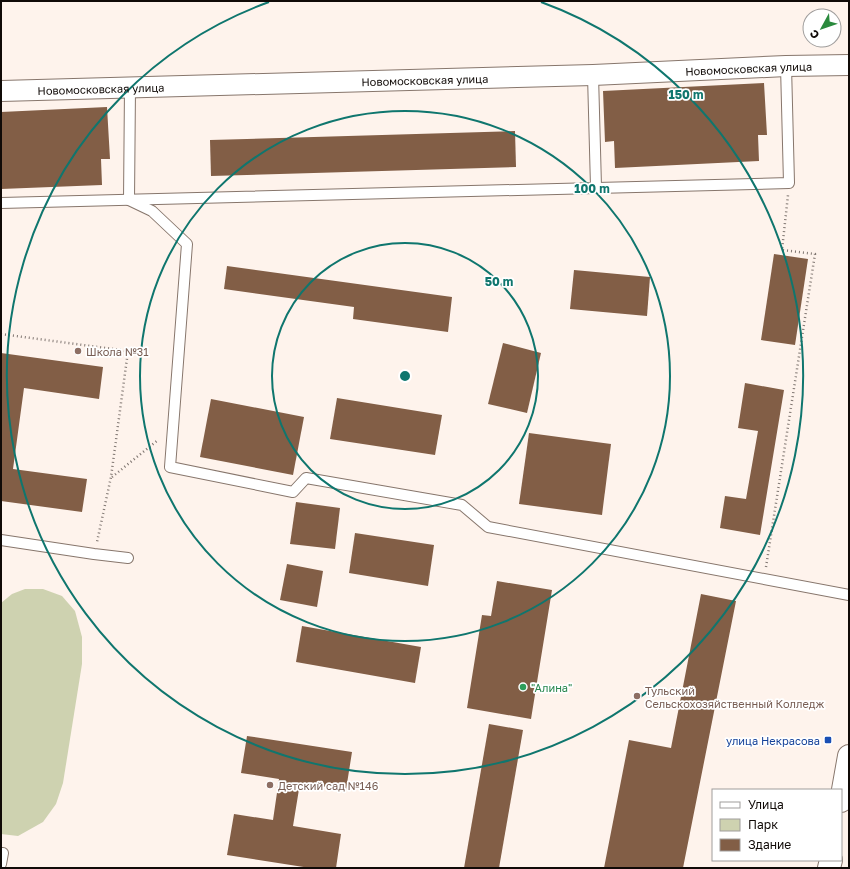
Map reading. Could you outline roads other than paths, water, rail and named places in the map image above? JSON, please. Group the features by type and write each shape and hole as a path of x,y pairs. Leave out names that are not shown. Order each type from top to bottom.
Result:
{"main road":[{"path":"842,795 849,756"}],"street":[{"name":"Новомосковская улица","path":"1,91 593,75 786,66 849,65"}],"lane":[{"path":"1,203 789,183 786,66"},
{"path":"593,75 596,187"},
{"path":"130,88 130,200"},
{"path":"130,200 152,211 187,244 170,467 294,492 306,478 462,505 488,526 849,595"},
{"path":"1,540 128,558"},
{"path":"1,853 3,853 1,864"}],"place":[{"name":"Школа №31","path":"78,351"},
{"name":"\"Алина\"","path":"523,687"},
{"name":"Тульский Сельскохозяйственный Колледж","path":"637,696"},
{"name":"улица Некрасова","path":"828,740"},
{"name":"Детский сад №146","path":"270,785"}]}
